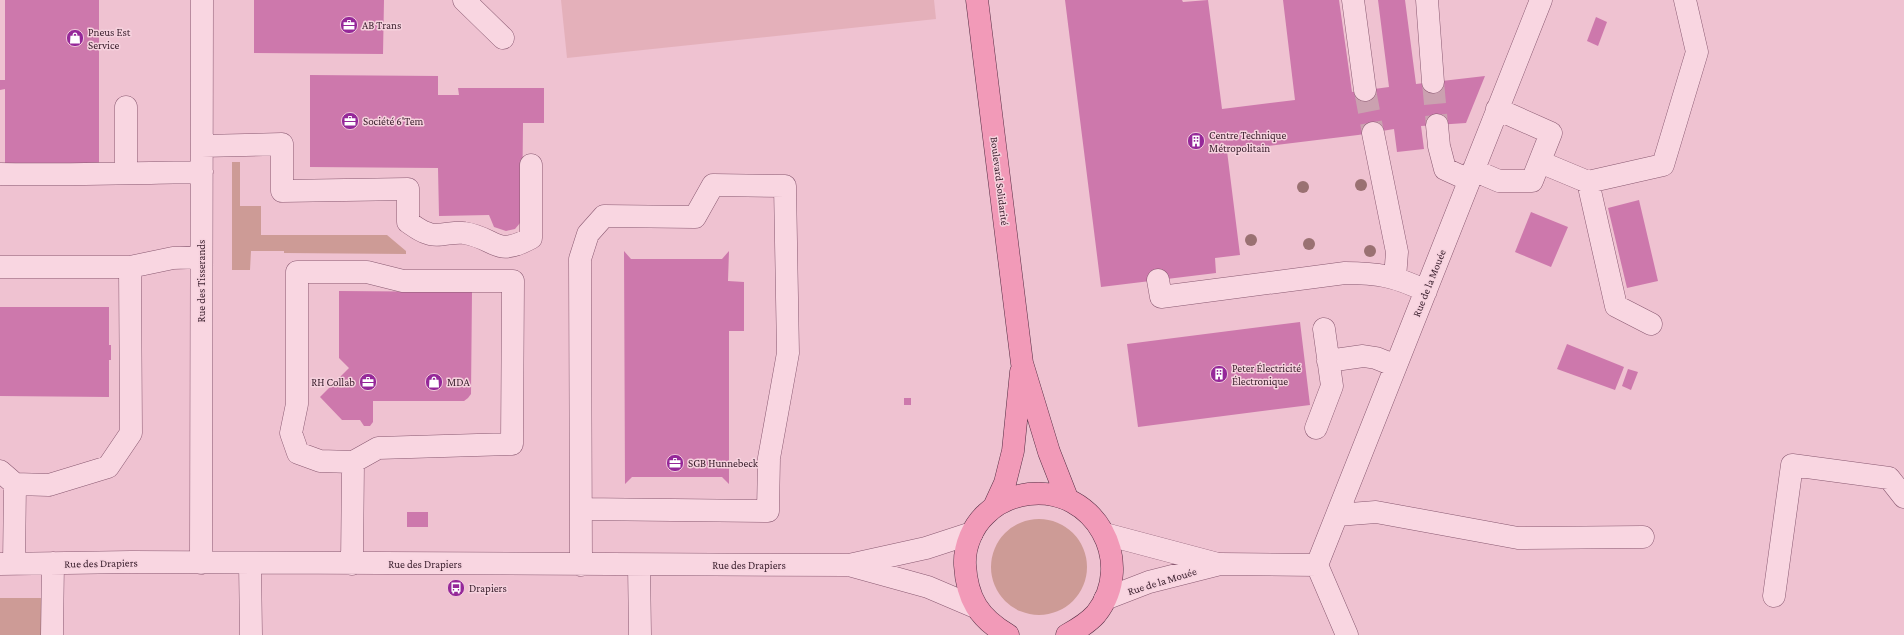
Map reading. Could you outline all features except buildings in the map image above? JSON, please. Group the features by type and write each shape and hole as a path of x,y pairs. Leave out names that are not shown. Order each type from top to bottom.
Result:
{"main road":[{"name":"Boulevard Solidarité","path":"977,0 1022,363 1050,452 1067,498"},
{"name":"Boulevard Solidarité","path":"994,507 1005,483 1013,451 1022,363"},
{"path":"1008,635 990,623 976,607 966,583 964,558 972,533 981,518 994,507 1016,495 1042,492 1067,498 1082,507 1095,519 1105,534 1111,555 1111,578 1105,599 1096,614 1077,632"}],"street":[{"name":"Rue des Tisserands","path":"201,562 202,0"},
{"path":"464,0 503,38"},
{"path":"1353,0 1364,90"},
{"path":"1427,0 1434,82"},
{"name":"Rue de la Mouée","path":"1105,534 1220,564 1317,565 1541,0"},
{"path":"1540,162 1588,182 1663,165 1697,52 1685,0"},
{"path":"126,107 126,173"},
{"path":"1437,124 1439,146 1445,169 1499,181 1532,182 1551,133 1498,109"},
{"path":"1373,133 1397,252 1395,278"},
{"path":"202,146 282,144 282,191 408,189 408,222 428,234 464,232 486,240 498,247 515,246 531,238 531,165"},
{"path":"0,174 97,175 202,172"},
{"path":"1588,182 1616,306 1651,324"},
{"path":"581,509 768,511 769,458 788,353 785,186 713,185 696,217 604,216 588,234 580,259 581,565"},
{"path":"0,267 130,267 173,258 202,257"},
{"path":"7,564 8,477 49,485 108,467 131,433 130,267"},
{"path":"297,272 368,272 403,281 513,281 512,444 378,448 353,462 320,461 298,453 291,434 297,404 297,272"},
{"path":"1158,280 1161,297 1345,273 1374,273 1402,280 1426,291"},
{"path":"1316,428 1332,386 1324,330"},
{"path":"1328,361 1363,356 1376,358 1396,366"},
{"path":"352,564 353,462"},
{"path":"1774,596 1792,465 1890,478 1904,496"},
{"path":"1337,515 1376,512 1518,538 1643,537"},
{"name":"Rue des Drapiers","path":"7,564 201,562 352,564 849,565 926,548 972,533"},
{"path":"52,635 53,563"},
{"path":"250,563 251,635"},
{"name":"Rue de la Mouée","path":"1105,599 1149,582 1220,564"},
{"path":"639,565 640,635"},
{"name":"Rue des Drapiers","path":"849,565 928,587 976,607"},
{"path":"1317,565 1347,635"}],"shaded area":[{"path":"561,0 934,0 936,19 567,58"},
{"path":"232,162 240,162 240,206 261,206 261,235 387,235 406,251 406,254 284,253 284,251 251,251 250,270 232,270"},
{"path":"1039,519 1057,523 1066,527 1073,533 1079,540 1083,549 1087,567 1083,585 1079,594 1073,601 1066,607 1057,611 1039,615 1021,611 1012,607 1005,601 999,594 995,585 991,567 995,549 999,540 1005,533 1012,527 1021,523"},
{"path":"0,598 43,598 42,635 0,635"}],"tunnel":[{"path":"1433,82 1437,125"},
{"path":"1365,90 1373,133"}],"place":[{"name":"AB Trans","path":"349,25"},
{"name":"Pneus Est Service","path":"75,38"},
{"name":"Société 6'Tem","path":"350,121"},
{"name":"Centre Technique Métropolitain","path":"1196,141"},
{"name":"Peter Électricité Électronique","path":"1219,374"},
{"name":"RH Collab","path":"368,382"},
{"name":"MDA","path":"434,382"},
{"name":"SGB Hunnebeck","path":"675,463"},
{"name":"Drapiers","path":"456,588"}]}
